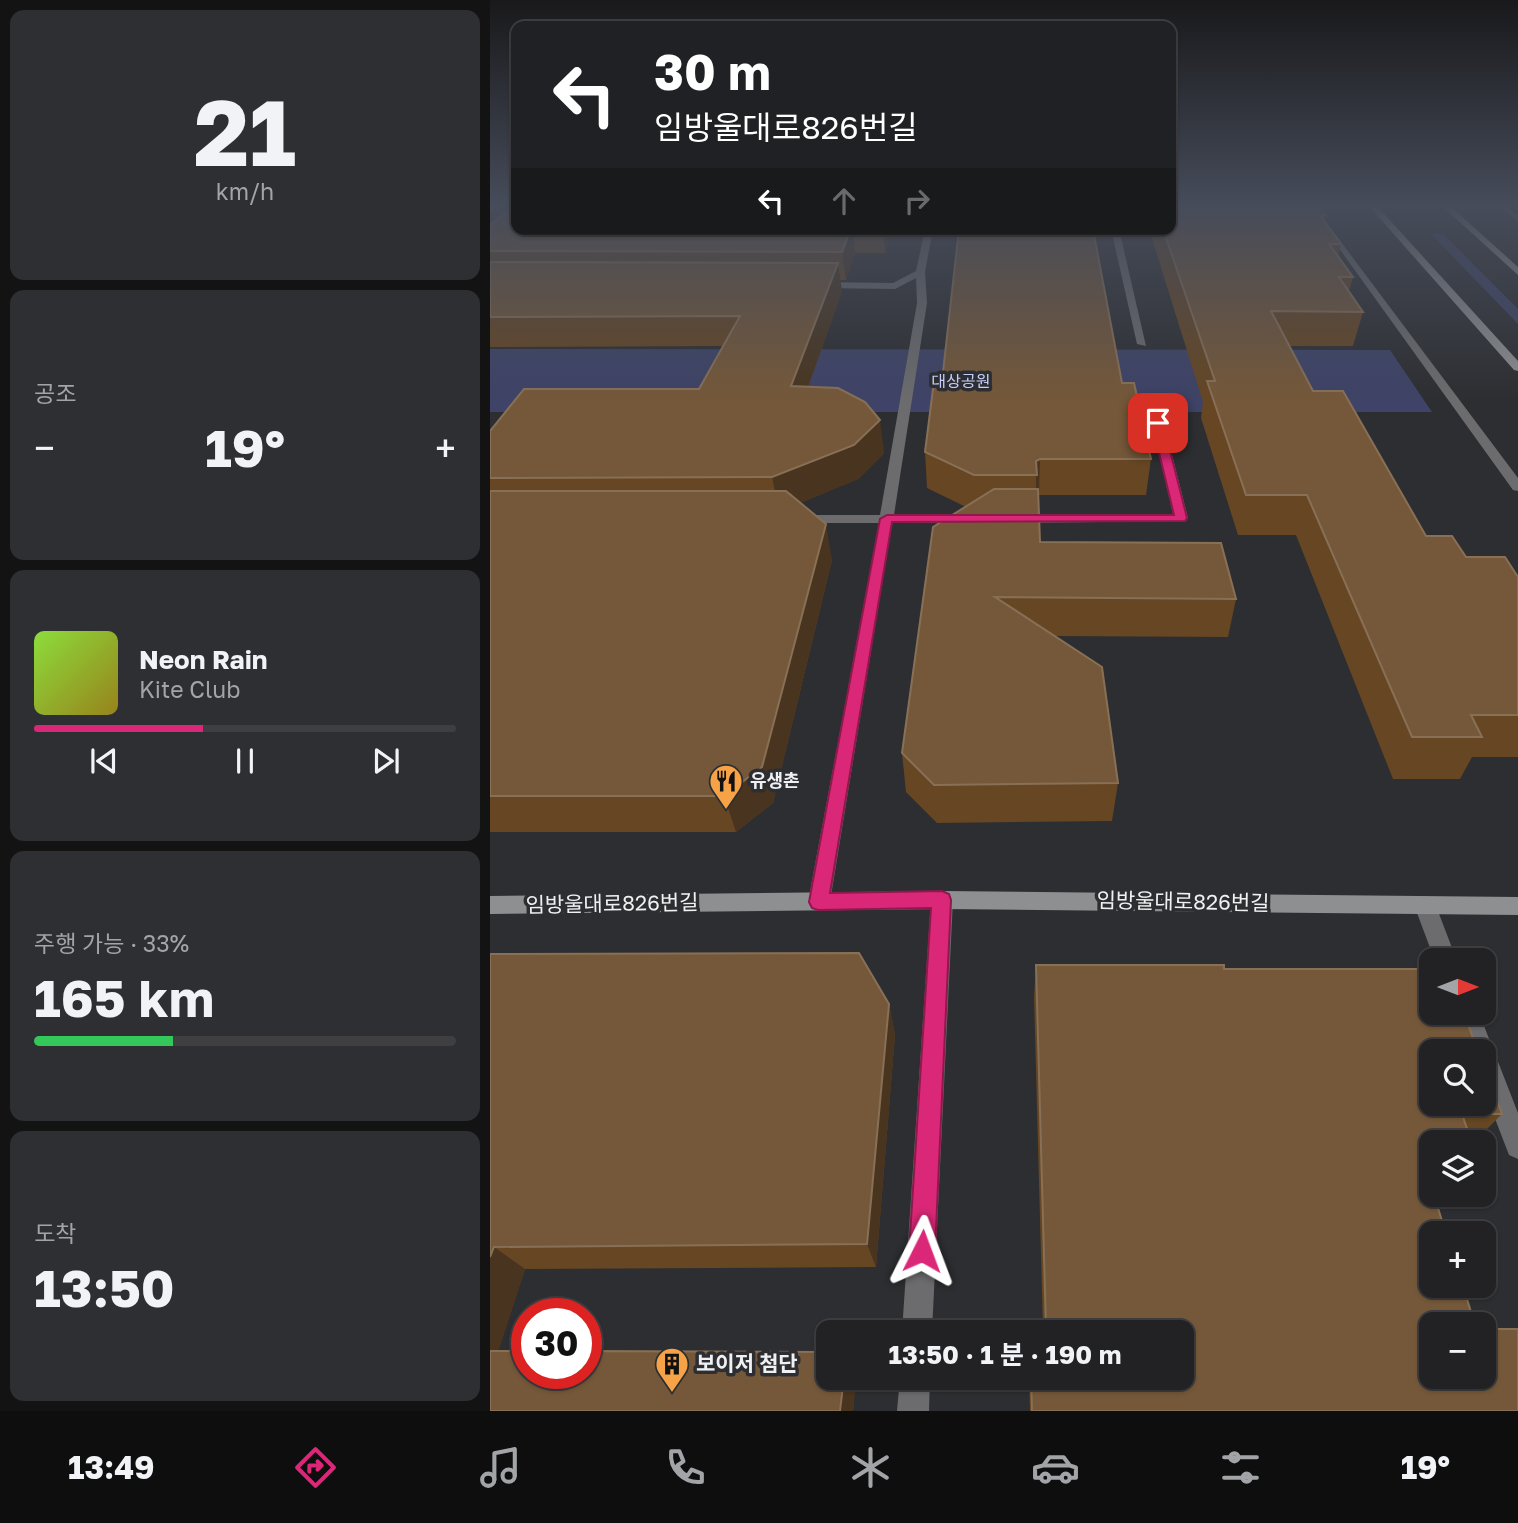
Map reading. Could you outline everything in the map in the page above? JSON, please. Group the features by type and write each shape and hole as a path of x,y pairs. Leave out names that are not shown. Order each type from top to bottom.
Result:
{"main road":[{"path":"1431,271 1518,368"},
{"name":"임방울대로826번길","path":"490,905 942,900 1518,906"}],"street":[{"path":"1125,271 1142,344"},
{"path":"1358,271 1518,487"},
{"path":"811,285 895,286 920,272 922,303 887,519 818,902"},
{"path":"1007,519 1181,518 1158,423"},
{"path":"777,519 980,519"},
{"path":"918,1320 942,900"},
{"path":"1425,905 1441,948"},
{"path":"1496,1089 1518,1146"},
{"path":"913,1411 914,1390"}],"green space":[{"path":"1467,271 1480,271 1518,309 1518,324"},
{"name":"대상공원","path":"490,349 1390,350 1432,412 490,412"}],"building":[{"path":"490,271 835,271 791,386 838,388 865,402 880,420 854,445 772,477 490,478 490,431 524,389 699,389 740,316 490,317"},
{"path":"954,271 1101,271 1122,383 1134,383 1151,459 1040,459 1036,461 1037,475 974,475 925,452 934,381 942,381"},
{"path":"1177,271 1349,271 1353,277 1339,277 1363,312 1271,311 1313,391 1343,391 1426,536 1452,536 1466,557 1505,557 1518,577 1518,715 1471,715 1482,737 1412,737 1307,495 1246,495 1207,381 1215,381"},
{"path":"994,489 1038,489 1040,542 1221,543 1236,599 995,597 1102,667 1118,783 934,785 902,753 933,527"},
{"path":"490,491 786,491 826,524 762,767 724,796 490,796"},
{"path":"859,953 889,1004 867,1244 494,1247 490,1257 490,954"},
{"path":"1036,965 1419,969 1419,1026 1469,1026 1473,1039 1419,1039 1419,1116 1463,1116 1468,1130 1419,1130 1419,1207 1438,1207 1442,1221 1419,1221 1419,1298 1467,1298 1471,1312 1419,1312 1419,1389 1496,1389 1496,1329 1518,1329 1518,1411 1032,1411 1031,1390 1194,1390 1194,1320 1046,1320"},
{"path":"1496,1098 1502,1114 1496,1114"},
{"name":"보이저 첨단","path":"490,1351 511,1351 511,1389 602,1389 602,1351 816,1352 816,1390 842,1390 840,1411 490,1411"}],"place":[{"name":"유생촌","path":"726,811"},
{"name":"보이저 첨단","path":"672,1394"}],"route":[{"path":"922,1251 942,900 818,902 887,519 1181,518 1158,423"}]}
